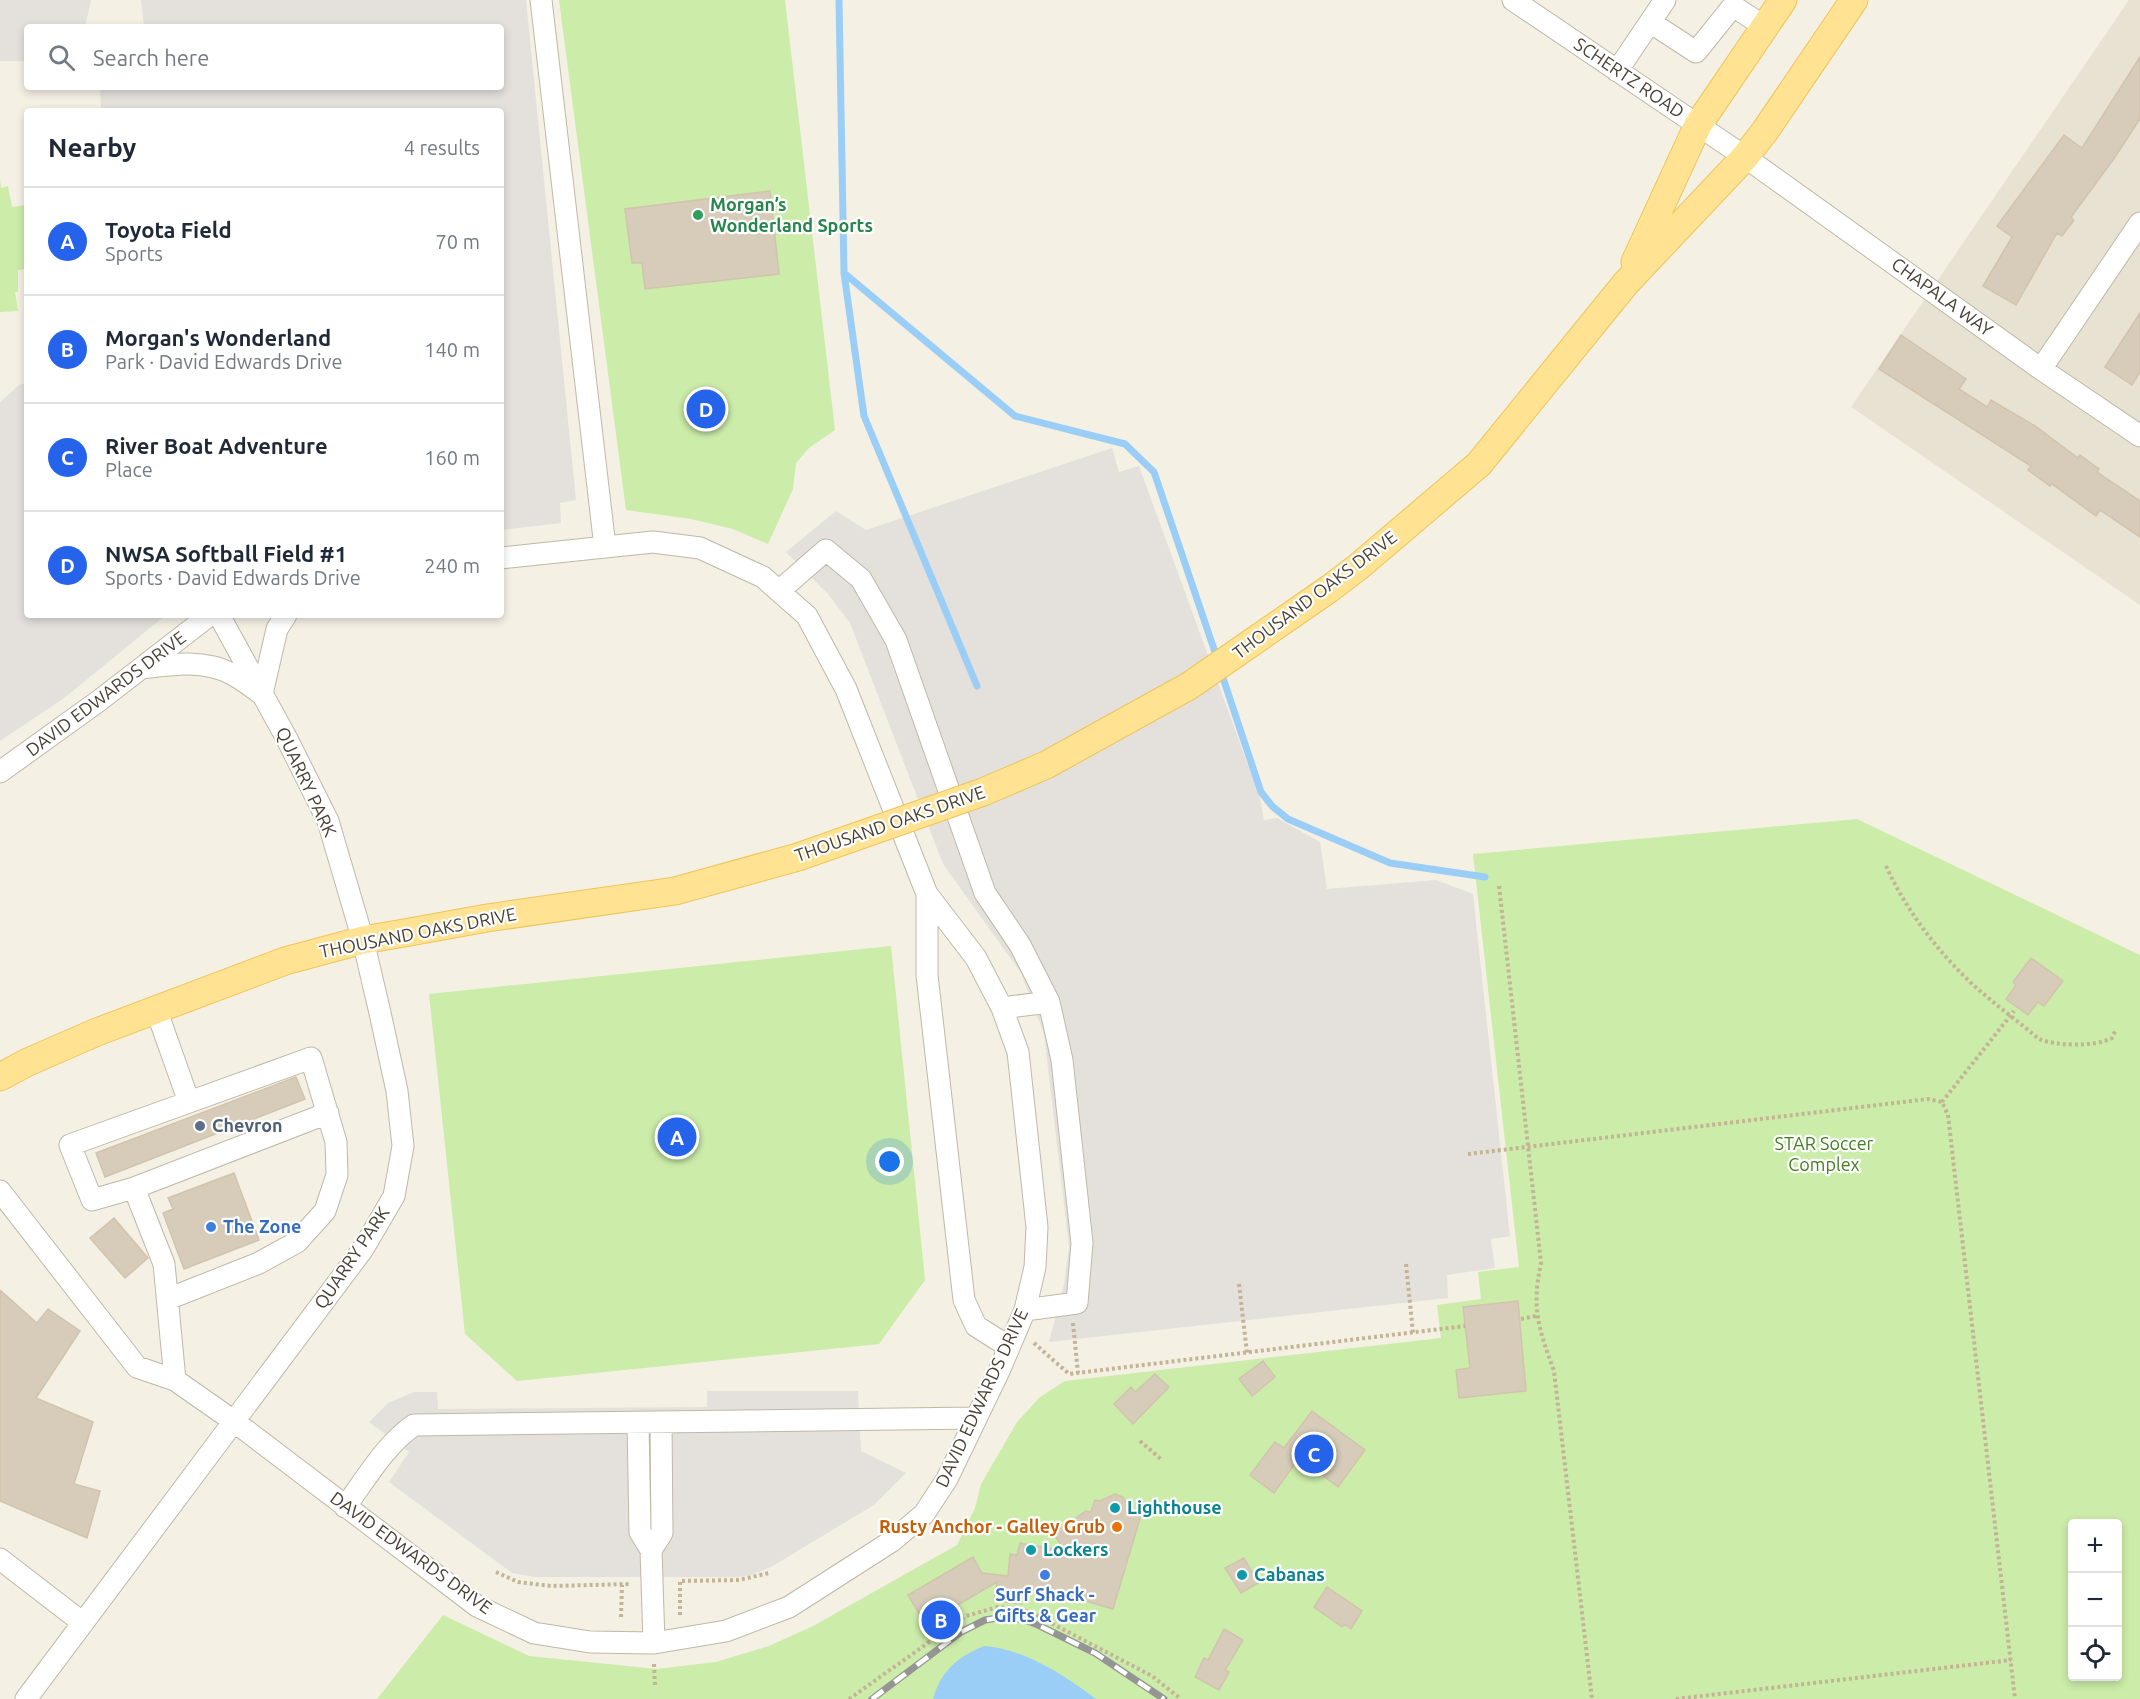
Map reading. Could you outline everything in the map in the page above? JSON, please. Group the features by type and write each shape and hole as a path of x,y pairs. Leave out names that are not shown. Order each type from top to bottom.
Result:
{"main road":[{"name":"THOUSAND OAKS DRIVE","path":"1626,283 1698,125 1784,0"},
{"name":"THOUSAND OAKS DRIVE","path":"0,1077 67,1044 285,961 363,940 488,918 675,891 798,857 983,792 1046,765 1189,686 1358,567 1479,464 1626,283 1745,157 1854,0"}],"street":[{"path":"542,0 605,547"},
{"name":"SCHERTZ ROAD","path":"1513,0 1745,157"},
{"path":"1617,70 1665,0"},
{"path":"1650,22 1696,52 1734,6 1765,27"},
{"name":"CHAPALA WAY","path":"1745,157 2041,369 2140,436"},
{"path":"2041,369 2140,223"},
{"name":"DAVID EDWARDS DRIVE","path":"0,1191 137,1367 175,1380 235,1422 477,1606 534,1633 654,1653 726,1631 789,1607 892,1541 924,1514 946,1479 1012,1340 1025,1310 1035,1268 1037,1227 1018,1052 1002,1008 976,958 927,894 846,689 807,616 763,577 700,548 653,542 504,558"},
{"path":"779,591 826,550 861,579 896,640 974,868 985,893 1020,945 1049,1002 1062,1060 1082,1243 1077,1303 1025,1310"},
{"name":"DAVID EDWARDS DRIVE","path":"0,772 91,707 206,618"},
{"name":"QUARRY PARK","path":"26,1699 363,1249 394,1196 403,1146 397,1091 363,940 328,821 287,739 221,618"},
{"path":"142,668 179,663 211,666 231,673 261,694 277,629 284,618"},
{"path":"927,894 927,975 964,1300 976,1326 1012,1340"},
{"path":"1002,1008 1049,1002"},
{"path":"156,1009 189,1102"},
{"path":"168,1299 259,1263 297,1242 325,1211 337,1175 336,1142 328,1113 311,1058 70,1145 92,1200 134,1188 328,1113"},
{"path":"134,1188 165,1264 175,1380"},
{"path":"345,1507 389,1448 414,1425 976,1418"},
{"path":"651,1550 662,1533 662,1422"},
{"path":"638,1423 640,1532 651,1550 654,1653"},
{"path":"0,1559 83,1623"}],"path":[{"path":"1886,866 1897,890 1932,940 1959,972 1986,996 2012,1013 2039,1040 2055,1045 2107,1041 2116,1034 2116,1029"},
{"path":"1499,886 1541,1263 1536,1316 1554,1371 1592,1699"},
{"path":"1942,1102 2012,1013"},
{"path":"1468,1154 1928,1099 1942,1102"},
{"path":"1942,1102 1948,1115 2015,1699"},
{"path":"1406,1264 1413,1333"},
{"path":"1239,1284 1247,1353"},
{"path":"1071,1304 1078,1373"},
{"path":"1521,1319 1536,1316"},
{"path":"1012,1340 1037,1345 1069,1374 1465,1326"},
{"path":"1140,1441 1162,1460"},
{"path":"496,1572 518,1582 551,1586 652,1584"},
{"path":"680,1615 680,1581 739,1580 770,1573"},
{"path":"621,1617 622,1585"},
{"path":"849,1699 966,1616 998,1607 1030,1612 1152,1677 1181,1699"},
{"path":"654,1653 655,1686"},
{"path":"1676,1699 2011,1660"}],"shaded area":[{"path":"0,0 91,0 86,24 24,24 24,61 0,61"},
{"path":"141,0 526,0 576,500 560,503 561,523 504,530 504,108 101,108 100,90 504,90 504,24 144,24"},
{"path":"2129,0 2140,0 2140,605 1851,407"},
{"path":"24,384 24,618 162,618 63,699 0,741 0,402 19,385"},
{"path":"1112,448 1119,472 1139,466 1260,798 1264,820 1277,818 1320,842 1327,889 1436,880 1473,894 1510,1236 1491,1239 1495,1268 1447,1275 1448,1298 1049,1342 1064,1284 1069,1247 1044,1034 1021,973 943,864 850,623 828,594 786,552 836,511 866,530"},
{"path":"707,1391 858,1391 861,1451 906,1473 874,1505 771,1567 751,1575 738,1577 535,1577 512,1573 389,1482 409,1452 369,1422 388,1403 414,1392 437,1392 438,1409 707,1407"}],"green space":[{"name":"Morgan’s Wonderland Sports","path":"559,0 785,0 835,430 809,448 796,463 793,489 768,544 733,529 691,519 626,510"},
{"path":"0,179 1,188 8,186 12,207 24,205 24,269 18,270 18,292 15,292 18,311 0,312"},
{"name":"STAR Soccer Complex","path":"1857,819 2140,955 2140,1699 377,1699 443,1615 529,1656 657,1669 716,1662 769,1646 813,1626 957,1545 975,1508 981,1484 1017,1422 1040,1397 1065,1381 1441,1338 1437,1305 1481,1299 1478,1272 1519,1267 1473,854"},
{"path":"891,946 925,1280 879,1344 517,1381 465,1334 429,994"}],"water":[{"path":"984,1646 1014,1652 1029,1658 1057,1672 1096,1699 933,1699 946,1672 966,1655"}],"building":[{"path":"2140,57 2140,119 2071,217 2074,220 2062,236 2057,233 2016,305 1983,286 2012,237 1997,226 2064,135 2082,148"},
{"path":"770,191 779,274 645,289 642,263 632,263 625,209"},
{"path":"2140,313 2140,372 2132,385 2105,367"},
{"path":"1901,335 1966,379 1959,389 1987,407 1991,400 2035,426 2078,458 2080,455 2099,469 2097,472 2140,501 2140,537 2100,510 2096,516 2052,484 2050,486 2028,470 2031,466 1879,369"},
{"path":"2031,958 2063,981 2044,1006 2038,1002 2028,1015 2006,999 2016,985 2013,982"},
{"name":"Chevron","path":"296,1077 305,1099 105,1177 96,1153"},
{"name":"The Zone","path":"234,1173 259,1240 184,1269 163,1213 173,1209 168,1198"},
{"path":"114,1218 148,1258 125,1278 90,1238"},
{"path":"0,1290 37,1323 48,1309 80,1331 36,1398 93,1422 74,1484 100,1491 87,1538 0,1501"},
{"path":"1518,1301 1526,1391 1459,1398 1456,1370 1470,1368 1463,1307"},
{"path":"1263,1361 1275,1377 1252,1396 1239,1379"},
{"path":"1155,1374 1169,1387 1133,1424 1114,1404 1131,1387 1135,1392"},
{"path":"1312,1411 1365,1450 1338,1487 1299,1458 1274,1493 1250,1475 1275,1442 1284,1448"},
{"path":"1115,1494 1123,1497 1133,1513 1141,1515 1113,1609 1065,1595 1023,1589 1021,1604 994,1601 997,1582 925,1624 908,1595 973,1557 982,1573 1008,1576 1010,1554 1017,1555 1020,1543 1065,1551 1053,1533 1086,1511 1091,1512 1095,1500 1100,1501"},
{"name":"Cabanas","path":"1244,1558 1258,1583 1241,1593 1225,1568"},
{"path":"1327,1587 1362,1611 1351,1629 1344,1624 1342,1627 1314,1607"},
{"path":"1224,1629 1243,1640 1225,1670 1229,1672 1219,1690 1195,1677 1204,1658 1208,1660"}],"waterway":[{"path":"839,0 844,273 864,416 977,686"},
{"path":"844,273 1015,416 1125,444 1154,472 1217,658"},
{"path":"1221,672 1261,792 1272,806 1288,819 1390,863 1485,877"}],"railway":[{"path":"872,1699 961,1632 985,1620 1004,1617 1025,1620 1038,1625 1095,1653 1164,1699"}],"place":[{"name":"Morgan’s Wonderland Sports","path":"698,215"},
{"name":"NWSA Softball Field #1","path":"706,409"},
{"name":"Chevron","path":"200,1126"},
{"name":"Toyota Field","path":"677,1137"},
{"name":"The Zone","path":"211,1227"},
{"name":"River Boat Adventure","path":"1314,1454"},
{"name":"Lighthouse","path":"1115,1508"},
{"name":"Rusty Anchor - Galley Grub","path":"1117,1527"},
{"name":"Lockers","path":"1031,1550"},
{"name":"Surf Shack - Gifts & Gear","path":"1045,1575"},
{"name":"Cabanas","path":"1242,1575"},
{"name":"Morgan's Wonderland","path":"941,1620"}]}
